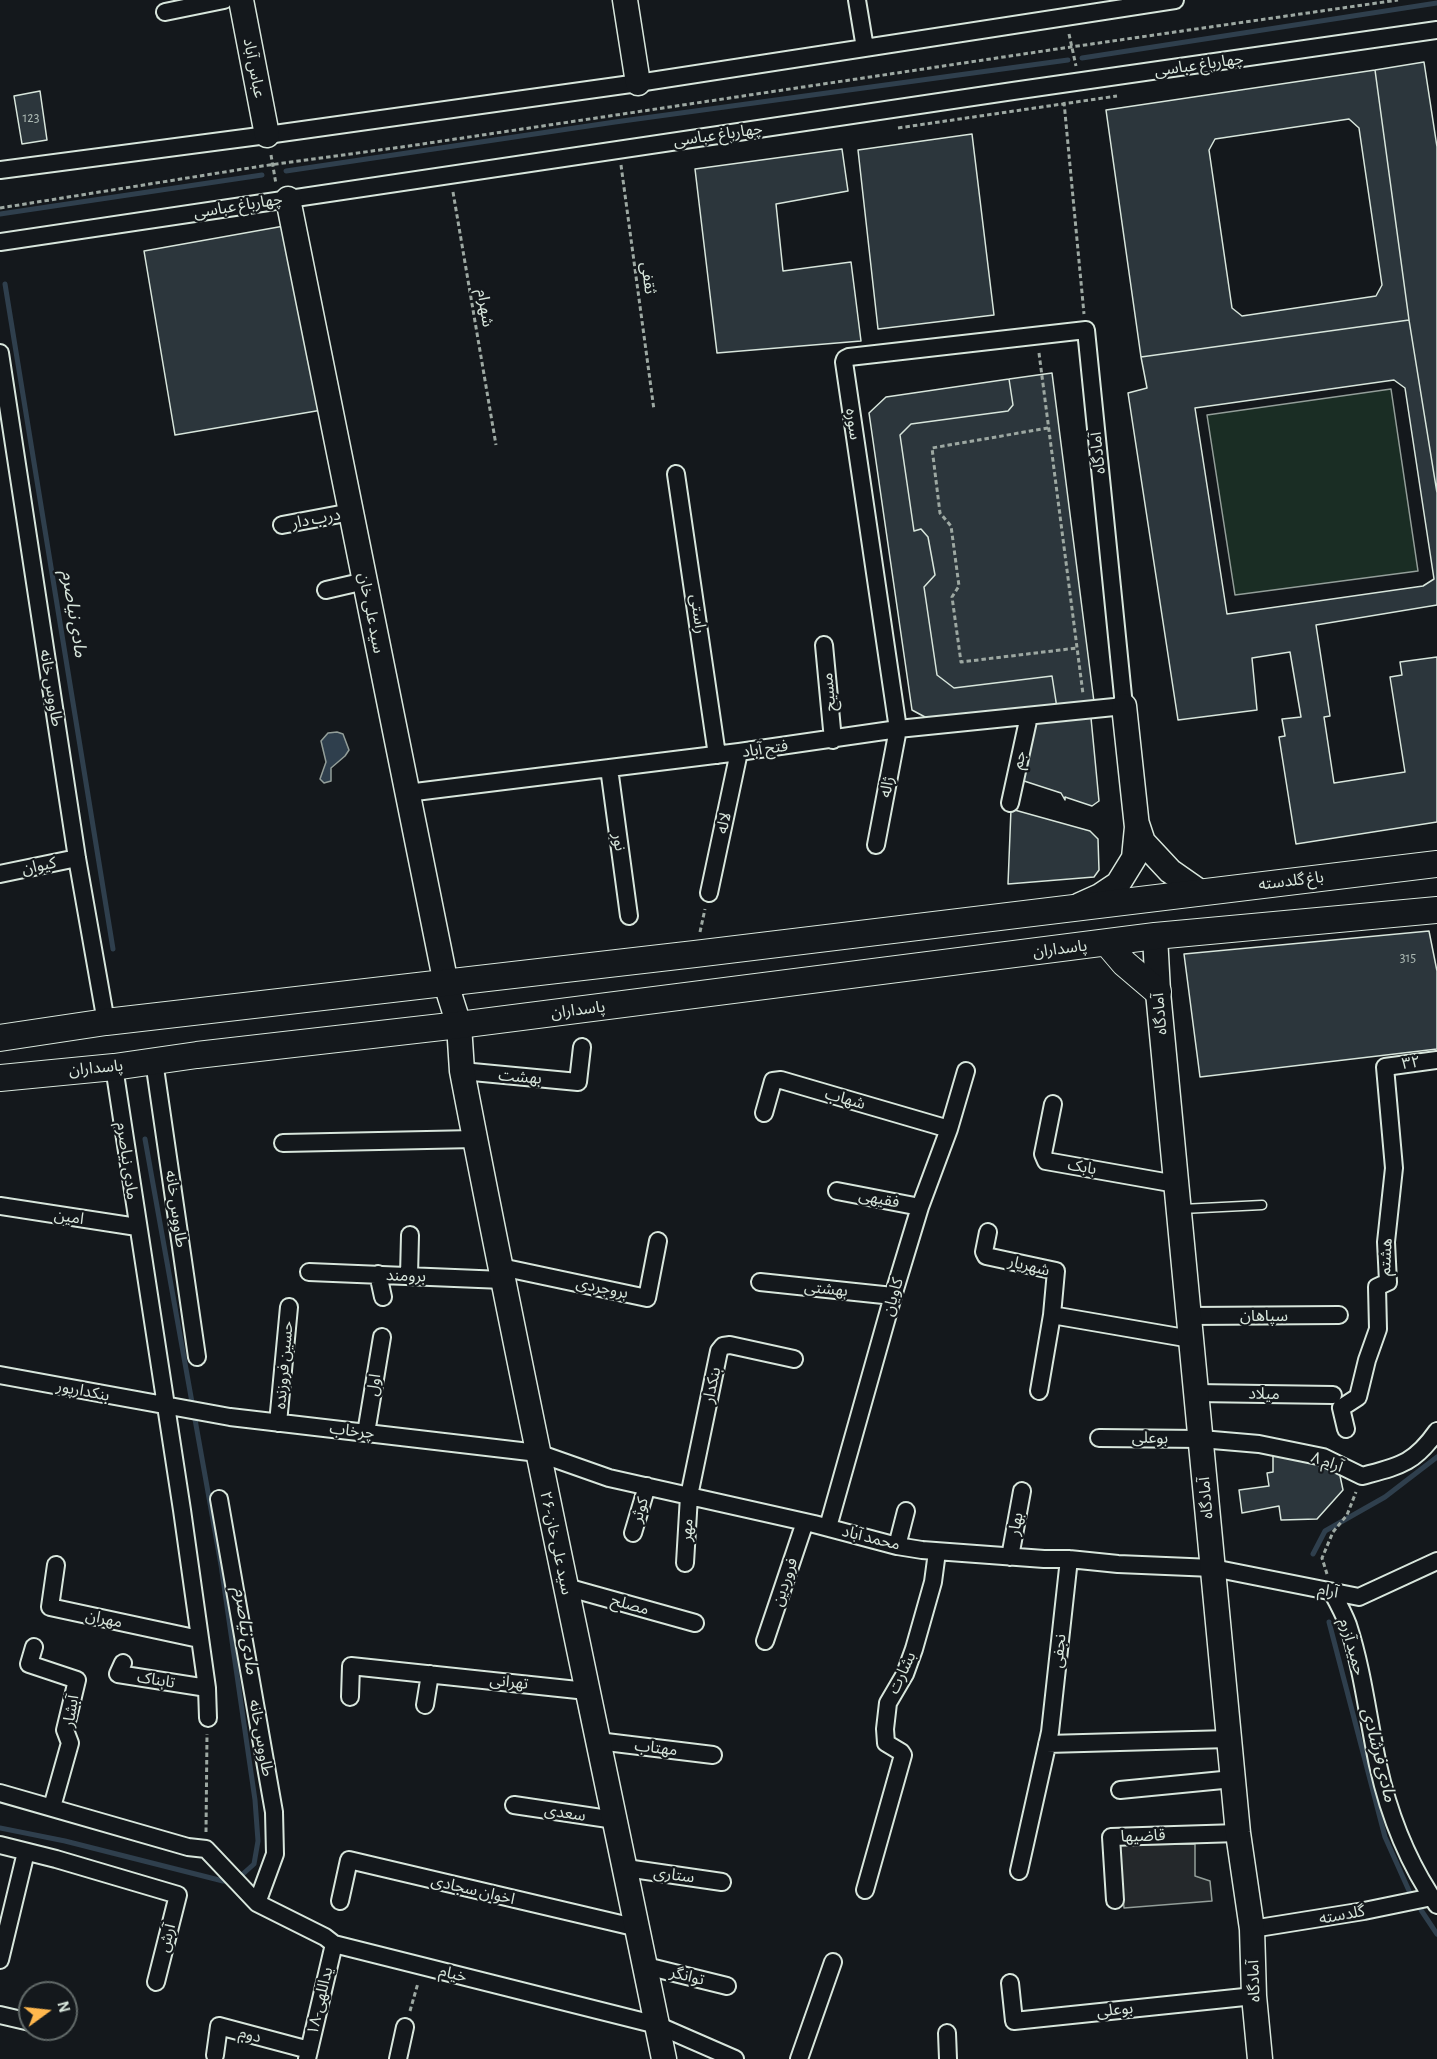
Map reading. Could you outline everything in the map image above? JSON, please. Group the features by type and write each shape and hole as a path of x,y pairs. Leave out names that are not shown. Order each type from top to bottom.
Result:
{"main road":[{"name":"عباس آباد","path":"241,0 267,135"},
{"path":"625,0 638,83"},
{"name":"سید علی خان","path":"284,200 351,512 446,984 459,1025"},
{"name":"آمادگاه","path":"1075,907 1100,896 1118,884 1134,858 1136,822 1124,706"},
{"name":"آمادگاه","path":"1136,822 1143,842 1170,871 1200,892"},
{"name":"باغ گلدسته","path":"1146,898 1437,864"},
{"path":"0,1038 106,1022 446,984 1146,898 1155,936 1436,910"},
{"path":"1075,907 1094,916 1097,926 1097,944 1158,992"},
{"name":"آمادگاه","path":"1155,936 1158,992 1238,1833 1252,1929 1254,1996 1260,2059"},
{"name":"پاسداران","path":"0,1078 114,1067 459,1025 1155,936"},
{"path":"501,977 482,994 482,1005 486,1015 515,1018"},
{"name":"۲۶-سید علی خان","path":"459,1025 462,1071 475,1139 664,2059"}],"street":[{"path":"165,12 224,0"},
{"path":"857,0 865,48"},
{"path":"0,170 638,83 1175,0"},
{"name":"چهارباغ عباسی","path":"0,242 1437,30"},
{"name":"سوره","path":"898,729 845,359 1086,330"},
{"name":"آمادگاه","path":"1086,330 1124,706"},
{"name":"طاووس خانه","path":"0,353 77,858 106,1022"},
{"name":"راستی","path":"676,474 717,755"},
{"name":"درب دار","path":"282,525 351,512"},
{"path":"326,590 365,581"},
{"name":"مسیح","path":"824,645 833,740"},
{"name":"فتح آباد","path":"407,793 833,740 898,729 1124,706"},
{"name":"جم","path":"1010,803 1029,716"},
{"name":"ژاله","path":"876,845 898,729"},
{"name":"لاله","path":"709,893 739,752"},
{"name":"نور","path":"609,768 629,916"},
{"name":"کیوان","path":"0,874 77,858"},
{"name":"بهشت","path":"462,1071 577,1090 582,1047"},
{"name":"۳۲","path":"1385,1067 1437,1060"},
{"name":"طاووس خانه","path":"154,1061 197,1358"},
{"name":"مادی نیاصرم","path":"114,1067 207,1688 208,1719"},
{"name":"هشتم","path":"1346,1429 1341,1408 1358,1397 1367,1360 1378,1329 1377,1287 1388,1282 1386,1242 1394,1168 1385,1067"},
{"name":"کاویان","path":"828,1527 893,1296 920,1207 950,1129 966,1071"},
{"name":"شهاب","path":"764,1113 773,1081 781,1080 950,1129"},
{"name":"بابک","path":"1053,1104 1043,1154 1046,1161 1176,1184"},
{"path":"283,1143 475,1139"},
{"name":"فقیهی","path":"837,1191 920,1207"},
{"name":"امین","path":"0,1206 137,1227"},
{"name":"شهریار","path":"988,1232 984,1252 986,1256 1056,1270 1052,1315 1040,1391"},
{"path":"409,1276 410,1235"},
{"name":"بروجردی","path":"502,1273 647,1298 658,1241"},
{"name":"برومند","path":"309,1272 409,1276 502,1273"},
{"path":"378,1275 383,1297"},
{"name":"بهشتی","path":"760,1282 893,1296"},
{"name":"حسین فروزنده","path":"278,1423 290,1307"},
{"path":"1052,1315 1190,1328"},
{"name":"سپاهان","path":"1190,1328 1339,1315"},
{"name":"اول","path":"366,1433 382,1337"},
{"name":"بنکدار","path":"689,1496 719,1351 723,1346 730,1345 794,1359"},
{"name":"بنکدارپور","path":"0,1375 166,1407"},
{"name":"میلاد","path":"1196,1393 1333,1395"},
{"name":"چرخاب","path":"166,1407 278,1423 538,1453"},
{"name":"۸ آرام","path":"1201,1439 1259,1444 1323,1457 1362,1476 1403,1465 1426,1447 1437,1431"},
{"name":"بوعلی","path":"1099,1438 1201,1439"},
{"name":"محمد آباد","path":"538,1453 609,1478 828,1527 897,1546 937,1552 1213,1568"},
{"name":"کوثر","path":"633,1533 647,1486"},
{"name":"بهار","path":"1010,1557 1022,1491"},
{"name":"مهر","path":"685,1563 689,1496"},
{"name":"طاووس خانه","path":"219,1499 274,1812 274,1854 257,1903"},
{"path":"897,1546 906,1511"},
{"name":"فروردین","path":"765,1641 805,1522"},
{"name":"بشارت","path":"865,1890 903,1755 886,1743 888,1703 905,1674 914,1649 933,1582 937,1552"},
{"name":"نجفی","path":"1019,1871 1050,1732 1068,1559"},
{"name":"آرام","path":"1213,1568 1359,1597 1437,1561"},
{"name":"مهران","path":"56,1565 50,1607 199,1639"},
{"name":"مصلح","path":"566,1587 695,1623"},
{"name":"حمید آزرم","path":"1332,1592 1348,1624 1393,1820 1422,1883 1434,1901"},
{"name":"آبشار","path":"34,1647 29,1664 76,1680 65,1730 70,1743 52,1807"},
{"name":"تابناک","path":"123,1663 118,1674 207,1688"},
{"name":"تهرانی","path":"350,1697 351,1666 587,1690"},
{"path":"425,1705 430,1674"},
{"path":"1047,1744 1229,1739"},
{"name":"مهتاب","path":"598,1741 713,1755"},
{"path":"1120,1790 1233,1779"},
{"path":"0,1793 188,1847 206,1849"},
{"name":"سعدی","path":"514,1805 615,1820"},
{"name":"قاضیها","path":"1115,1900 1111,1837 1238,1833"},
{"path":"0,1845 26,1852 0,1960"},
{"name":"خیام","path":"206,1849 257,1903 334,1944 657,2025 735,2059"},
{"name":"آرش","path":"26,1852 178,1895 156,1982"},
{"name":"اخوان سجادی","path":"340,1901 349,1860 638,1928"},
{"name":"ستاری","path":"626,1868 722,1882"},
{"name":"گلدسته","path":"1252,1929 1434,1901"},
{"name":"۱۸-یداللهی","path":"308,2055 334,1944"},
{"path":"799,2059 832,1962"},
{"name":"توانگر","path":"646,1966 727,1986"},
{"name":"بوعلی","path":"1010,1983 1014,2020 1254,1996"},
{"path":"0,2015 18,2019"},
{"name":"دوم","path":"214,2055 219,2026 308,2055"},
{"path":"398,2059 405,2027"},
{"path":"946,2033 948,2059"}],"lane":[{"path":"1179,1209 1262,1205"}],"path":[{"name":"چهارباغ عباسی","path":"0,208 273,164 409,146 1398,0"},
{"path":"1066,17 1079,82"},
{"path":"1062,84 1086,330"},
{"path":"267,135 284,200"},
{"name":"ثقفی","path":"620,149 654,410"},
{"name":"شهرام","path":"450,175 496,445"},
{"path":"1037,336 1087,710"},
{"path":"1048,428 932,447 940,513 951,526 959,586 952,597 961,662 1077,648"},
{"path":"695,954 709,893"},
{"path":"1332,1592 1322,1558 1334,1531 1347,1515 1362,1476"},
{"path":"206,1849 208,1719"},
{"path":"405,2027 423,1966"}],"green space":[{"path":"1391,389 1418,571 1235,595 1207,415"}],"shaded area":[{"path":"1195,1844 1195,1876 1210,1881 1212,1901 1124,1908 1119,1845"}],"water":[{"path":"328,733 343,734 349,750 331,768 331,781 324,783 320,779 326,762 321,741"}],"building":[{"path":"1424,62 1437,147 1437,493 1409,320 1375,70"},
{"path":"1375,70 1409,320 1141,357 1106,110","holes":["1349,119 1359,128 1382,285 1376,296 1242,316 1232,308 1209,150 1215,139"]},
{"path":"40,91 47,140 22,144 14,96"},
{"path":"972,134 994,315 878,329 858,150"},
{"path":"842,149 848,191 776,204 783,271 851,262 861,341 717,353 695,169"},
{"path":"284,226 322,410 175,435 144,251"},
{"path":"1409,320 1437,493 1437,605 1316,625 1330,716 1324,717 1334,783 1405,772 1390,677 1402,675 1400,662 1437,657 1437,822 1296,844 1279,737 1285,736 1282,719 1301,717 1290,652 1252,658 1257,710 1178,720 1128,393 1147,388 1141,357","holes":["1394,380 1405,388 1434,579 1423,586 1227,614 1195,408"]},
{"path":"1052,373 1094,702 1057,708 1052,676 954,688 937,675 924,587 935,575 928,537 921,529 914,531 900,435 911,424 1008,411 1013,405 1009,379"},
{"path":"1009,379 1013,405 1008,411 911,424 900,435 914,531 921,529 928,537 935,575 924,587 937,675 954,688 1052,676 1057,708 938,724 912,710 869,413 886,397"},
{"path":"1085,714 1091,718 1099,801 1092,806 1065,797 1065,800 1061,793 1021,780 1031,727 1040,720"},
{"path":"1011,809 1090,831 1098,839 1099,870 1094,877 1008,884"},
{"path":"1429,931 1437,971 1437,1049 1200,1077 1184,954"},
{"path":"1273,1454 1326,1461 1339,1471 1343,1490 1317,1519 1281,1520 1279,1506 1242,1513 1239,1490 1269,1486 1267,1473 1273,1472"}],"waterway":[{"path":"1082,58 1437,3"},
{"path":"286,171 615,122 1068,60"},
{"path":"0,214 262,175"},
{"name":"مادی نیاصرم","path":"5,284 113,949"},
{"name":"مادی نیاصرم","path":"0,1828 65,1841 223,1881 234,1882 254,1864 258,1841 255,1800 221,1565 145,1139"},
{"name":"مادی فرشادی","path":"1313,1554 1325,1531 1385,1497 1437,1457"},
{"name":"مادی فرشادی","path":"1329,1622 1385,1837 1410,1893"},
{"name":"مادی فرشادی","path":"1421,1910 1437,1934"}]}
